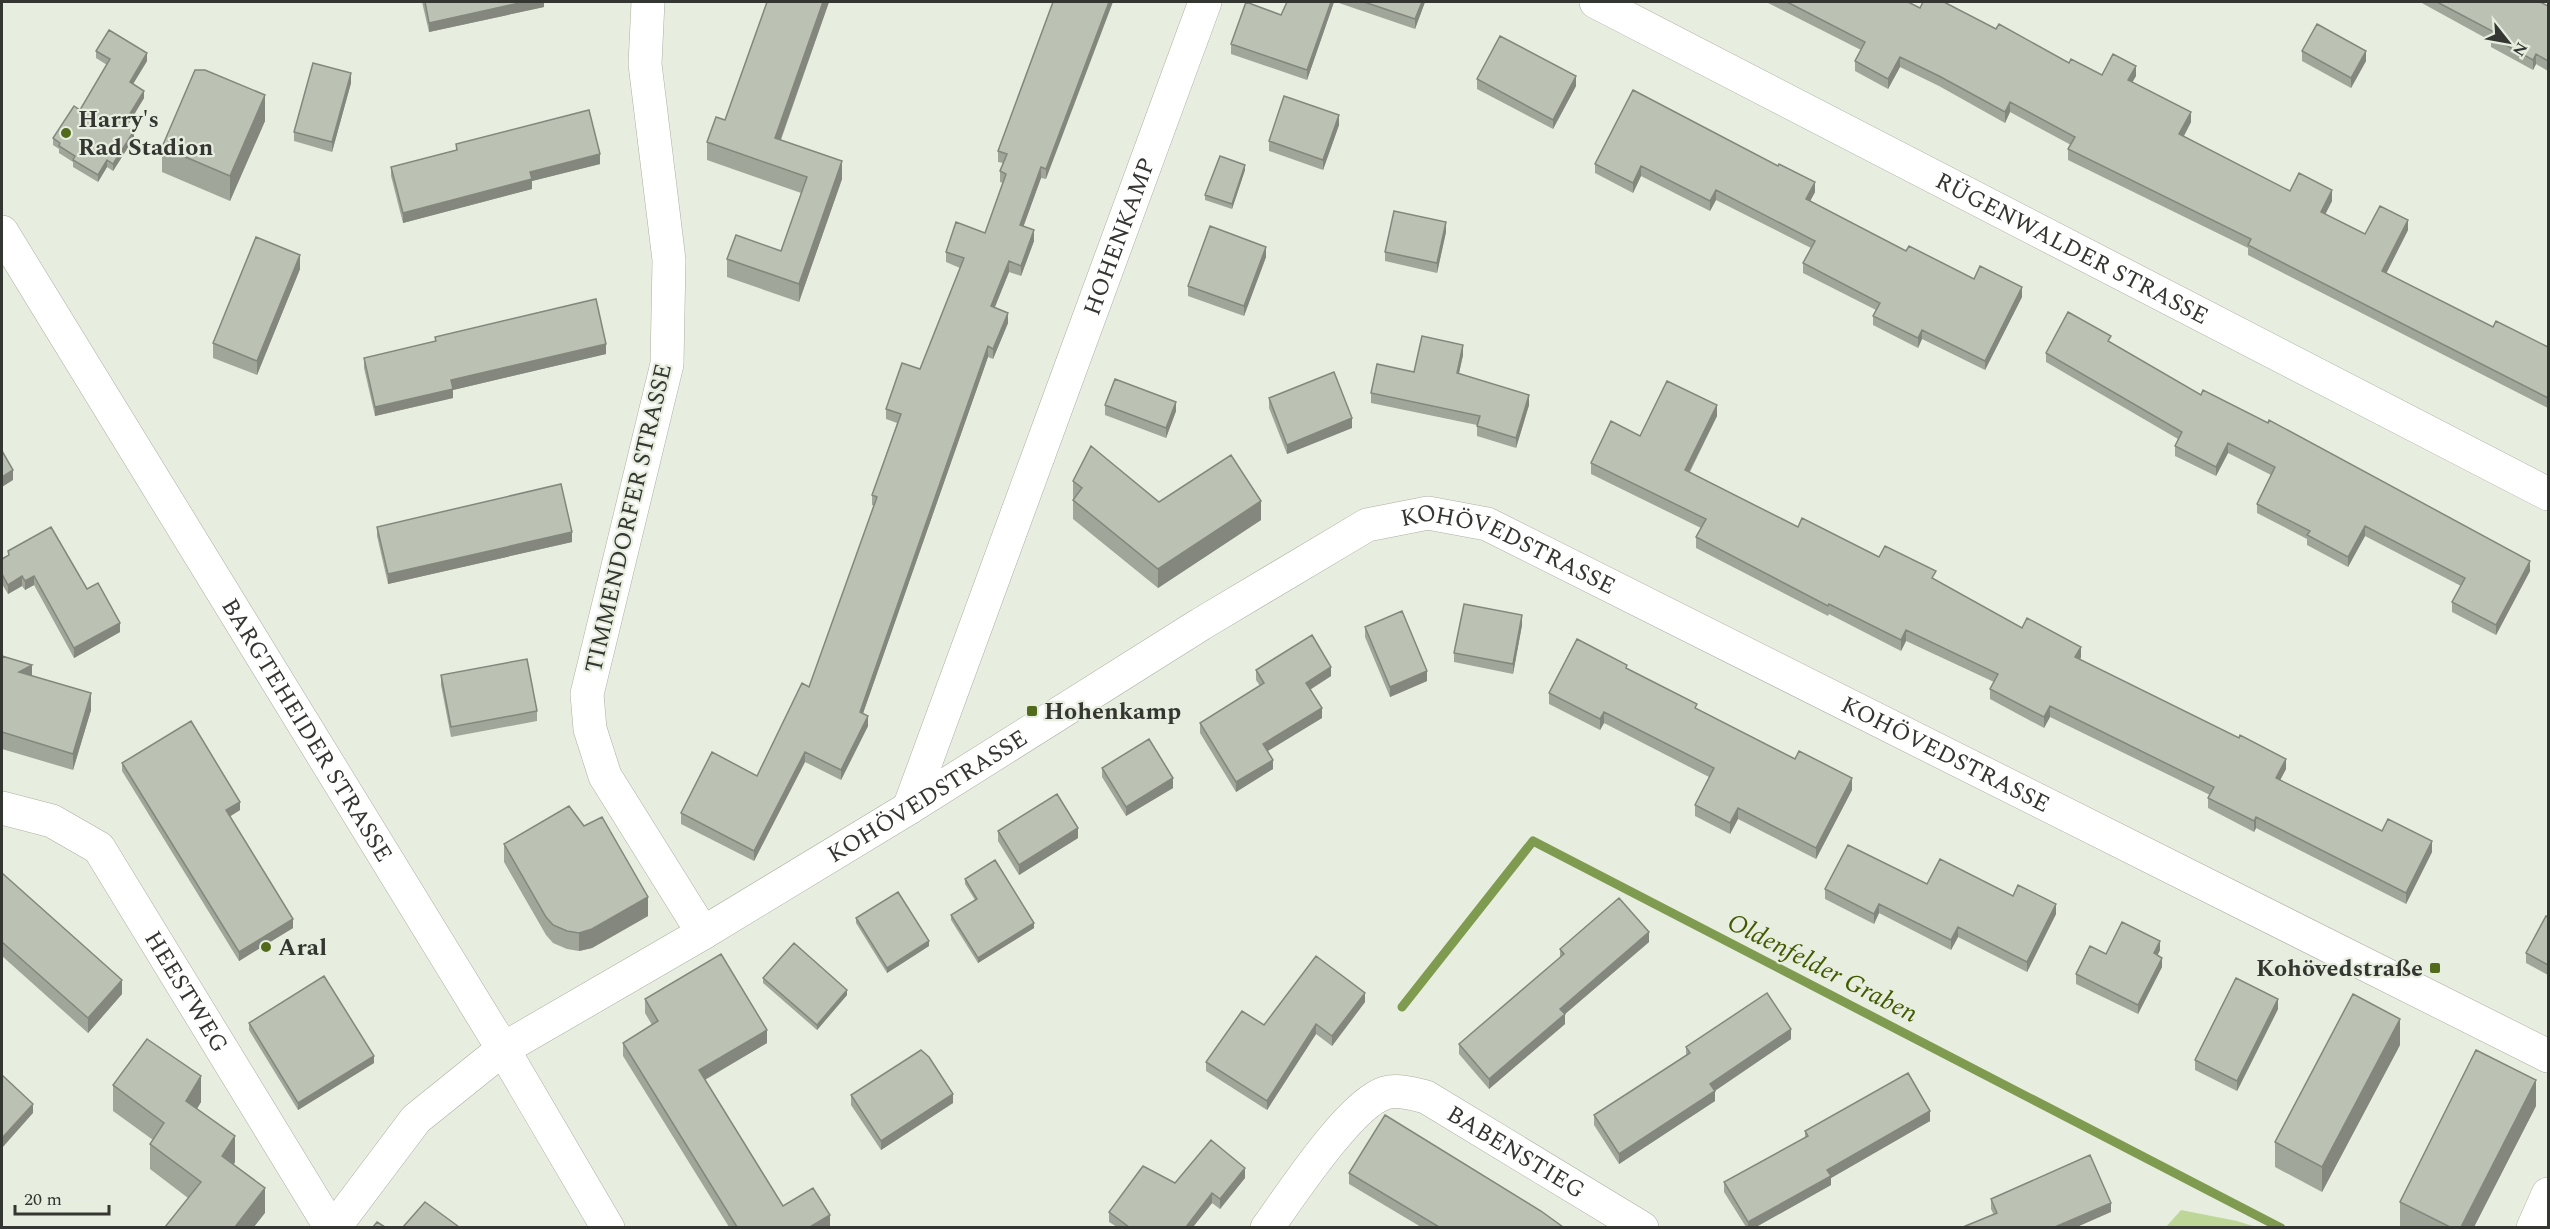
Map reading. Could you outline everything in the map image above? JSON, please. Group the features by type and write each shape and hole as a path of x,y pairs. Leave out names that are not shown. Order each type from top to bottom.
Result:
{"street":[{"name":"TIMMENDORFER STRASSE","path":"648,2 645,64 669,260 667,364 587,694 590,729 605,776 703,933"},
{"name":"HOHENKAMP","path":"909,808 1205,2"},
{"name":"RÜGENWALDER STRASSE","path":"1596,2 2548,494"},
{"name":"BARGTEHEIDER STRASSE","path":"2,232 502,1049 608,1227"},
{"name":"KOHÖVEDSTRASSE","path":"332,1227 416,1119 502,1049 703,933 909,808 1201,624 1367,525 1428,513 1487,524 2548,1056"},
{"name":"HEESTWEG","path":"2,808 52,821 99,848 332,1227"},
{"name":"BABENSTIEG","path":"1267,1227 1339,1131 1361,1108 1386,1093 1408,1092 1426,1098 1642,1227"},
{"path":"2533,1227 2548,1194"}],"green space":[{"path":"2181,1210 2237,1221 2256,1227 2166,1227"}],"building":[{"path":"425,2 524,2 429,23"},
{"path":"767,2 823,2 775,138 842,161 799,284 727,259 736,235 781,251 807,177 707,142 716,117 725,120"},
{"path":"1053,2 1109,2 1046,169 1041,167 1020,225 1034,230 1021,266 1009,261 991,306 1008,313 993,349 988,346 860,712 868,716 841,770 805,752 754,851 681,813 712,752 757,776 802,683 809,687 877,497 872,495 901,414 886,409 902,363 920,369 964,258 946,252 956,222 985,233 1006,174 1000,171 1007,154 998,151"},
{"path":"1246,2 1281,15 1287,2 1331,2 1307,70 1231,44"},
{"path":"1364,2 1422,2 1415,19"},
{"path":"1787,2 1908,2 1920,8 1923,2 1944,2 1996,29 1999,24 2069,63 2071,59 2102,75 2113,54 2136,66 2128,80 2191,112 2179,134 2290,191 2299,173 2332,190 2321,212 2365,234 2380,206 2408,220 2382,271 2493,327 2496,321 2548,347 2548,398 2248,245 2251,239 2068,149 2075,137 2010,102 2005,112 1900,57 1888,79 1855,61 1865,42"},
{"path":"2437,2 2540,2 2548,6 2548,61 2536,54 2533,60 2491,37 2494,32"},
{"path":"2317,24 2366,51 2351,78 2302,51"},
{"path":"109,30 147,53 130,82 144,91 123,125 134,131 113,164 107,160 98,175 73,160 75,156 59,146 60,143 53,138 74,106 80,110 110,59 96,51"},
{"path":"1500,36 1576,76 1553,120 1477,79"},
{"path":"313,63 351,73 332,142 294,132"},
{"path":"195,70 205,70 265,95 230,176 162,147"},
{"path":"1633,90 1778,166 1779,164 1815,182 1806,199 1906,251 1909,246 1974,279 1980,266 2022,287 1985,361 1922,330 1918,338 1873,316 1880,303 1803,263 1815,241 1716,190 1710,201 1641,166 1633,183 1595,164"},
{"path":"1284,96 1339,115 1323,160 1269,141"},
{"path":"589,110 600,154 530,172 532,179 403,213 391,167 457,150 456,144"},
{"path":"1220,156 1245,165 1232,204 1205,195"},
{"path":"1394,211 1446,222 1437,263 1385,252"},
{"path":"1210,226 1266,247 1244,306 1188,286"},
{"path":"256,237 300,255 257,361 213,343"},
{"path":"596,299 606,344 451,380 453,389 375,407 364,358 436,341 435,337"},
{"path":"2068,312 2111,336 2108,341 2201,395 2203,390 2268,423 2269,420 2530,561 2496,625 2452,602 2465,578 2365,526 2348,557 2307,535 2310,531 2257,504 2275,467 2228,443 2216,467 2175,446 2182,432 2046,353"},
{"path":"1422,336 1463,345 1457,373 1529,395 1516,438 1477,426 1480,416 1371,393 1377,364 1414,372"},
{"path":"1334,372 1352,418 1287,445 1269,398"},
{"path":"1115,379 1176,402 1166,428 1105,405"},
{"path":"1667,381 1717,405 1685,470 1798,527 1802,518 1879,557 1885,546 1936,571 1932,578 2022,628 2027,618 2081,647 2075,657 2286,759 2276,778 2382,831 2388,819 2432,841 2406,893 2256,817 2254,821 2208,798 2214,787 2050,706 2044,717 1990,689 1998,674 1906,630 1901,640 1829,604 1828,606 1696,537 1706,519 1591,463 1611,421 1640,436"},
{"path":"1091,446 1159,502 1231,455 1261,501 1158,569 1073,500 1082,488 1073,481"},
{"path":"2,451 13,470 2,477"},
{"path":"561,484 572,532 388,574 377,527"},
{"path":"51,527 87,589 98,583 120,623 74,648 34,576 25,581 22,576 8,585 2,574 2,559 9,555 8,551"},
{"path":"1464,604 1522,615 1513,664 1454,653"},
{"path":"1402,611 1427,671 1390,687 1365,627"},
{"path":"1312,635 1331,667 1306,683 1322,708 1263,744 1273,760 1236,782 1200,723 1264,683 1256,670"},
{"path":"1577,639 1627,665 1626,668 1697,704 1695,708 1795,759 1799,751 1852,778 1816,848 1738,808 1730,823 1695,805 1714,768 1604,712 1600,719 1549,693"},
{"path":"2,656 32,665 19,672 91,693 73,754 2,732"},
{"path":"527,659 537,711 451,727 441,675"},
{"path":"191,721 240,802 226,810 293,919 239,952 122,763"},
{"path":"1149,739 1173,778 1126,807 1102,768"},
{"path":"1057,794 1078,828 1019,865 998,831"},
{"path":"569,806 584,826 602,817 648,897 592,929 579,933 553,925 546,917 504,844"},
{"path":"1848,845 1927,884 1940,859 2013,896 2018,885 2056,904 2027,962 1958,927 1951,940 1879,904 1874,914 1825,889"},
{"path":"995,860 1034,923 978,958 951,915 977,899 965,879"},
{"path":"2,873 122,980 88,1018 2,942"},
{"path":"898,892 929,941 887,968 856,918"},
{"path":"1619,898 1649,932 1560,1009 1565,1014 1489,1079 1459,1044 1564,954 1560,949"},
{"path":"2546,916 2548,917 2548,965 2526,953"},
{"path":"2122,922 2160,941 2154,953 2162,958 2138,1005 2076,974 2090,946 2106,954"},
{"path":"794,943 847,990 817,1025 763,978"},
{"path":"721,954 767,1030 699,1070 783,1206 813,1188 830,1215 810,1227 737,1227 623,1043 658,1021 645,999"},
{"path":"1316,956 1365,993 1332,1036 1316,1024 1267,1101 1206,1062 1242,1011 1264,1025"},
{"path":"324,976 374,1056 298,1103 249,1023"},
{"path":"2236,978 2278,999 2237,1081 2195,1060"},
{"path":"1767,993 1791,1029 1710,1084 1715,1091 1619,1154 1594,1115 1690,1053 1686,1047"},
{"path":"2353,994 2400,1019 2322,1167 2275,1142"},
{"path":"147,1039 201,1076 186,1101 235,1136 222,1156 265,1188 235,1227 165,1227 201,1182 150,1144 164,1123 113,1085"},
{"path":"921,1050 929,1057 953,1094 881,1141 851,1095"},
{"path":"2476,1050 2536,1080 2461,1227 2450,1227 2400,1202"},
{"path":"1908,1073 1930,1111 1827,1170 1831,1176 1748,1222 1724,1182 1808,1136 1805,1131"},
{"path":"2,1075 33,1104 2,1138"},
{"path":"1385,1115 1541,1211 1563,1227 1439,1227 1349,1173"},
{"path":"1211,1140 1245,1168 1220,1199 1212,1193 1186,1227 1129,1227 1109,1212 1143,1166 1175,1183"},
{"path":"2090,1155 2111,1203 2055,1227 1963,1227 1997,1213 1991,1199"},
{"path":"425,1202 459,1227 403,1227"},
{"path":"377,1222 385,1227 373,1227"}],"waterway":[{"name":"Oldenfelder Graben","path":"1402,1007 1533,841 2281,1228"}],"place":[{"name":"Harry's Rad Stadion","path":"66,133"},
{"name":"Hohenkamp","path":"1032,711"},
{"name":"Aral","path":"266,947"},
{"name":"Kohövedstraße","path":"2435,968"}]}
